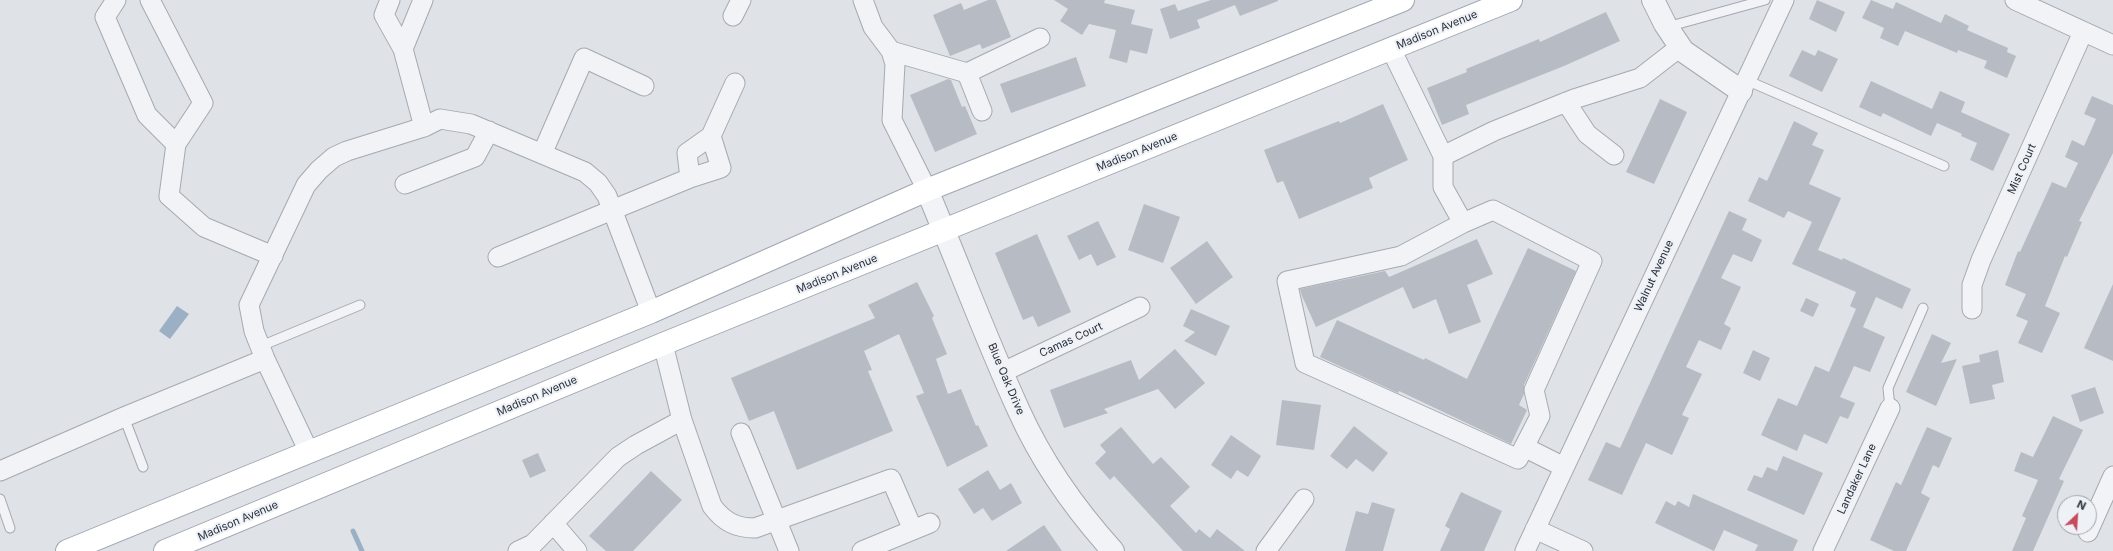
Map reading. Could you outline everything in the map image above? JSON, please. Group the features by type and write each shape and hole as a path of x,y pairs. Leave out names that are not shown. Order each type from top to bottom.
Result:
{"main road":[{"path":"67,551 651,312 927,190 1403,0"},
{"name":"Madison Avenue","path":"165,551 662,344 1511,0"}],"street":[{"path":"116,0 105,17 147,115 176,144"},
{"path":"150,0 203,103 176,144 170,196 204,227 273,256"},
{"path":"390,0 384,15 403,48 424,127"},
{"path":"403,48 423,0"},
{"path":"863,0 873,27 891,50 895,64 892,120 927,190"},
{"path":"1653,0 1667,27 1683,51 1744,85"},
{"name":"Walnut Avenue","path":"1524,551 1784,0"},
{"path":"2015,0 2113,45"},
{"name":"Mist Court","path":"1972,309 1972,285 1981,260 2084,32"},
{"path":"891,50 967,72 1040,38"},
{"path":"1443,156 1494,131 1566,102 1640,78 1680,47"},
{"path":"1391,48 1443,156 1443,186 1463,223"},
{"path":"542,154 584,58 644,86"},
{"path":"967,72 982,111"},
{"path":"690,178 687,153 711,136 735,83"},
{"path":"1566,102 1587,134 1614,155"},
{"path":"309,452 254,331 249,304 306,185 319,170 334,157 346,151 424,127 440,119 471,124 585,172 598,183 607,196 651,312"},
{"path":"404,184 474,157 488,131"},
{"path":"498,257 613,211 690,178 721,168 711,136"},
{"name":"Blue Oak Drive","path":"927,190 1019,412 1053,472 1091,527 1113,551"},
{"path":"1493,210 1592,261 1534,390 1540,416 1518,459 1305,363 1287,282 1401,256 1463,223 1493,210"},
{"name":"Camas Court","path":"1003,372 1140,307"},
{"path":"662,344 682,420 712,506 721,517 732,524 744,528 756,528 891,478 921,527 862,551"},
{"path":"0,471 124,417 263,352"},
{"name":"Landaker Lane","path":"1823,551 1890,408"},
{"path":"518,551 532,544 618,457 636,445 682,420"},
{"path":"741,433 789,551"},
{"path":"1524,447 1564,467"},
{"path":"2097,512 2113,476"},
{"path":"1266,551 1304,499"},
{"path":"553,523 577,551"},
{"path":"1535,529 1584,551"}],"lane":[{"path":"1667,27 1765,0"},
{"path":"1744,85 1944,166"},
{"path":"263,352 360,305"},
{"path":"1890,408 1888,388 1923,308"},
{"path":"124,417 143,467"},
{"path":"0,499 10,528"}],"water":[{"path":"177,306 189,314 170,339 159,331"}],"building":[{"path":"988,0 996,0 1011,37 982,49 980,44 950,56 933,15 961,3 964,10"},
{"path":"1054,0 1105,0 1104,3 1135,10 1131,24 1153,29 1147,54 1130,50 1127,63 1109,58 1116,30 1089,24 1082,35 1060,21 1068,9"},
{"path":"1211,0 1278,1 1240,16 1235,5 1197,20 1200,28 1170,39 1160,9 1175,4 1178,11"},
{"path":"1817,0 1845,12 1836,32 1809,19"},
{"path":"1871,0 1893,9 1896,2 1941,23 1945,14 1969,26 1967,30 2008,48 2007,52 2016,56 2007,78 1984,68 1987,61 1958,50 1957,53 1905,31 1898,46 1880,38 1884,28 1862,18"},
{"path":"1606,12 1620,41 1564,66 1466,105 1469,114 1442,125 1427,88 1467,72 1466,69 1539,39 1540,42"},
{"path":"1802,50 1815,56 1818,50 1838,59 1822,92 1789,76"},
{"path":"1076,57 1086,86 1011,113 1000,84"},
{"path":"948,79 951,80 962,107 965,106 977,134 935,152 910,95"},
{"path":"1871,81 1932,109 1940,91 1965,102 1961,112 2010,134 1993,171 1970,160 1977,143 1961,136 1962,134 1937,123 1931,136 1883,113 1881,117 1859,107"},
{"path":"2092,96 2113,105 2113,153 2079,221 2082,222 2067,257 2065,256 2045,306 2060,313 2042,353 2018,343 2028,321 2016,316 2026,294 2005,285 2018,251 2020,252 2052,182 2066,188 2078,163 2065,157 2072,140 2084,146 2096,119 2084,114"},
{"path":"1660,99 1687,112 1654,184 1626,172"},
{"path":"1383,104 1408,160 1369,178 1373,188 1299,219 1283,181 1277,183 1264,150 1339,121 1340,123"},
{"path":"1794,121 1818,133 1812,145 1824,150 1809,184 1841,198 1818,250 1842,260 1843,258 1911,289 1902,309 1876,297 1863,327 1885,337 1870,372 1854,366 1840,397 1855,403 1848,419 1840,416 1827,444 1804,434 1797,451 1761,435 1778,398 1797,406 1815,366 1829,372 1856,309 1850,306 1856,292 1792,264 1812,222 1788,211 1784,218 1748,201 1759,177 1767,181"},
{"path":"1144,204 1180,217 1163,263 1128,250"},
{"path":"1729,211 1747,219 1742,230 1762,240 1752,262 1733,254 1721,278 1741,287 1724,324 1731,328 1721,350 1699,340 1686,367 1702,374 1682,415 1689,418 1672,455 1646,443 1622,495 1588,480 1606,442 1620,448"},
{"path":"1098,221 1116,257 1097,266 1091,254 1079,260 1067,236"},
{"path":"1037,234 1071,312 1038,327 1033,316 1023,320 995,253"},
{"path":"1477,239 1493,274 1467,285 1481,322 1449,334 1436,299 1413,309 1403,287 1316,327 1302,296 1300,289 1385,271 1389,277"},
{"path":"1207,241 1233,277 1196,304 1170,268"},
{"path":"1528,248 1576,271 1524,385 1524,394 1519,405 1527,410 1511,444 1399,391 1398,393 1320,357 1337,320 1424,360 1425,358 1467,379"},
{"path":"917,282 934,316 932,318 947,354 936,359 948,394 961,389 976,426 978,425 988,446 947,467 916,396 924,393 899,334 864,351 872,370 868,371 893,431 797,470 774,411 749,421 731,378 875,318 868,305"},
{"path":"2113,284 2113,361 2084,348"},
{"path":"1806,298 1819,304 1813,317 1800,311"},
{"path":"1191,309 1230,326 1216,356 1184,341 1195,332 1183,326"},
{"path":"1932,334 1951,343 1941,363 1957,359 1936,406 1906,392"},
{"path":"1175,349 1205,383 1175,409 1158,389 1104,409 1108,413 1064,428 1050,390 1131,360 1139,380"},
{"path":"1753,350 1770,358 1760,381 1743,373"},
{"path":"1998,350 2004,382 1992,385 1995,399 1970,404 1962,366 1980,362 1979,355"},
{"path":"2095,387 2104,413 2080,422 2071,395"},
{"path":"1282,400 1321,405 1314,450 1276,445"},
{"path":"2053,416 2083,430 2059,479 2064,481 2033,551 2012,551 2026,518 2022,516 2038,480 2014,471 2021,452 2033,457"},
{"path":"1354,426 1388,453 1373,472 1356,459 1347,469 1330,456"},
{"path":"1121,427 1153,464 1161,457 1190,487 1170,506 1196,533 1199,529 1210,538 1217,529 1245,551 1183,551 1114,476 1110,480 1095,463 1106,452 1100,445"},
{"path":"1927,427 1952,438 1939,468 1933,465 1921,493 1930,498 1906,551 1894,551 1870,540 1896,482 1901,485"},
{"path":"1231,435 1261,456 1248,477 1237,470 1231,479 1211,465"},
{"path":"538,453 546,471 530,478 522,460"},
{"path":"1783,456 1823,473 1804,515 1747,490 1754,475 1762,478 1767,467 1777,471"},
{"path":"988,470 1000,490 1011,483 1022,503 992,521 983,508 974,514 958,489"},
{"path":"651,471 682,500 633,551 606,551 589,536"},
{"path":"1461,492 1502,511 1484,551 1440,551 1450,529 1445,526"},
{"path":"1693,494 1798,540 1793,551 1755,551 1758,545 1724,530 1714,551 1655,523 1666,501 1675,506 1678,501 1689,507"},
{"path":"1372,502 1395,509 1383,551 1345,551 1356,511 1368,514"},
{"path":"1044,525 1062,551 1006,551"}],"waterway":[{"path":"353,531 362,551"}]}
